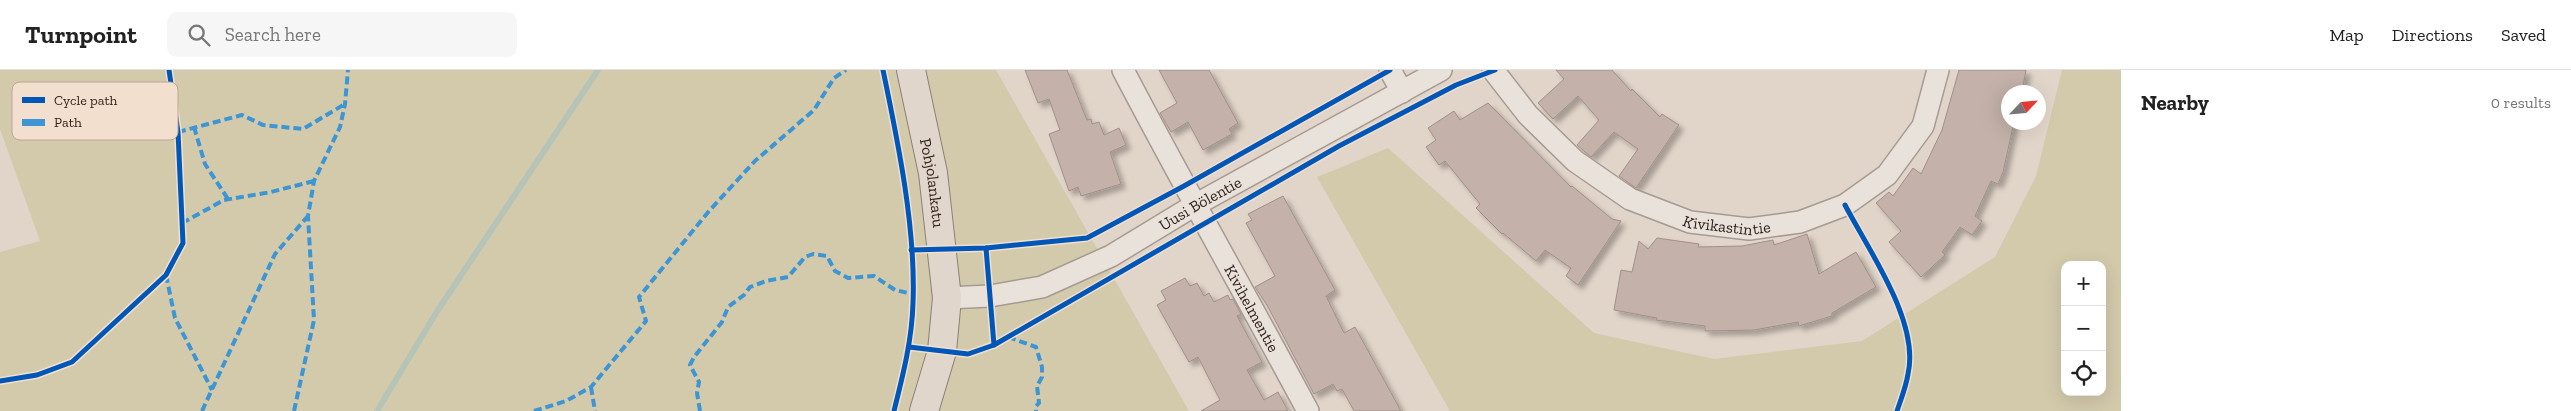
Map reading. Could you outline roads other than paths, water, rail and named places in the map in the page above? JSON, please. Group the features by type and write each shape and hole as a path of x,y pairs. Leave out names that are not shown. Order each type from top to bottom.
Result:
{"main road":[{"name":"Pohjolankatu","path":"911,70 933,173 947,298 942,350 924,411"}],"street":[{"name":"Kivihelmentie","path":"1123,70 1308,411"},
{"path":"1390,70 1402,92"},
{"name":"Uusi Bölentie","path":"947,298 990,296 1042,287 1111,256 1195,205 1441,70"},
{"name":"Kivikastintie","path":"1493,70 1528,115 1575,161 1630,199 1690,222 1749,229 1800,222 1845,205 1887,175 1923,126 1938,70"}],"waterway":[{"path":"377,411 436,313 598,70"}]}
